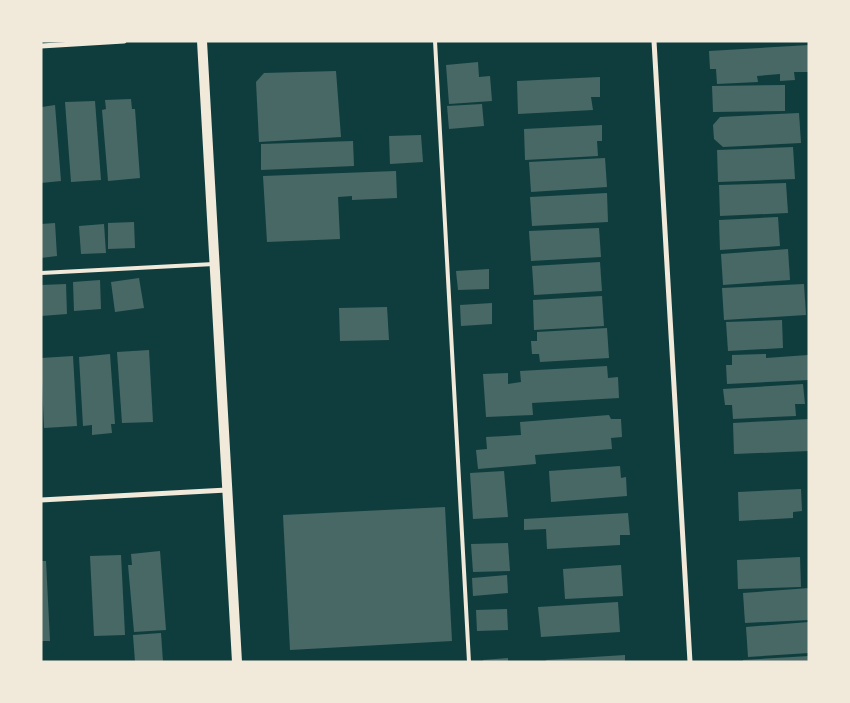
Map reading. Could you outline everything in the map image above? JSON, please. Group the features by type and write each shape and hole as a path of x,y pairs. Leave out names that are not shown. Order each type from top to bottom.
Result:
{"main road":[{"path":"202,41 237,662"}],"street":[{"path":"41,46 124,41"},
{"path":"654,41 690,662"},
{"path":"41,500 227,490"}],"lane":[{"path":"435,41 469,662"},
{"path":"41,273 214,264"}],"building":[{"path":"809,45 809,72 794,72 795,80 780,81 780,74 757,76 758,82 717,84 716,69 710,69 709,51"},
{"path":"478,62 479,77 490,76 492,101 449,104 446,65"},
{"path":"336,71 341,137 259,142 256,82 264,73"},
{"path":"600,77 600,97 591,97 593,110 518,114 517,81"},
{"path":"785,85 785,111 713,112 712,86"},
{"path":"131,99 132,109 135,109 140,178 108,181 102,110 106,109 105,100"},
{"path":"95,101 101,180 71,182 65,102"},
{"path":"482,104 484,126 449,129 447,106"},
{"path":"55,105 61,181 41,183 42,107"},
{"path":"799,113 801,143 723,147 714,139 713,125 720,117"},
{"path":"602,125 602,141 597,141 598,156 525,160 524,129"},
{"path":"421,135 423,162 390,164 389,136"},
{"path":"353,141 354,166 261,170 261,144"},
{"path":"793,147 795,179 718,182 717,150"},
{"path":"605,158 607,187 531,192 529,162"},
{"path":"396,171 397,198 352,200 352,196 338,197 340,239 267,242 263,176"},
{"path":"786,183 788,213 720,216 719,185"},
{"path":"607,193 608,222 532,226 530,197"},
{"path":"778,217 780,246 720,250 719,220"},
{"path":"134,222 135,248 108,249 108,223"},
{"path":"55,223 57,256 41,258 41,224"},
{"path":"104,224 106,253 81,254 79,226"},
{"path":"599,228 601,257 531,261 529,231"},
{"path":"788,249 790,280 723,285 721,254"},
{"path":"600,262 602,291 534,295 532,266"},
{"path":"489,269 489,289 458,290 456,271"},
{"path":"139,278 144,308 115,312 111,282"},
{"path":"100,280 101,309 74,311 73,282"},
{"path":"66,284 67,314 41,316 41,285"},
{"path":"804,284 806,315 724,320 722,288"},
{"path":"602,296 604,326 534,330 533,300"},
{"path":"492,303 492,324 461,326 460,305"},
{"path":"387,307 389,340 340,341 339,308"},
{"path":"782,320 783,348 728,351 726,322"},
{"path":"607,328 609,358 540,362 539,354 532,354 531,341 537,341 537,332"},
{"path":"149,350 153,422 122,423 117,352"},
{"path":"110,354 115,424 111,424 112,433 92,435 92,425 83,426 79,357"},
{"path":"766,354 766,358 808,355 809,380 727,384 726,365 732,365 732,355"},
{"path":"73,356 77,426 44,428 41,358"},
{"path":"607,366 608,378 618,377 619,398 532,403 533,415 486,417 483,374 508,373 508,384 521,382 520,371"},
{"path":"803,384 805,404 795,404 796,416 733,419 732,405 725,405 723,389"},
{"path":"609,415 611,419 621,419 622,437 611,438 612,449 535,455 536,464 478,469 476,450 487,449 486,437 521,435 520,422"},
{"path":"809,419 809,451 734,454 733,423"},
{"path":"620,466 621,478 626,477 627,496 551,502 549,471"},
{"path":"504,471 508,517 473,519 470,473"},
{"path":"801,489 802,511 793,512 793,518 739,521 738,492"},
{"path":"445,507 452,641 290,650 283,515"},
{"path":"628,513 630,535 620,535 620,545 547,549 546,529 524,530 524,519"},
{"path":"508,543 510,571 473,572 471,544"},
{"path":"160,551 166,630 134,632 128,565 132,565 131,554"},
{"path":"121,555 125,635 94,636 90,556"},
{"path":"800,557 801,587 738,589 737,560"},
{"path":"41,561 46,561 50,641 41,641"},
{"path":"621,565 623,596 565,599 563,569"},
{"path":"507,575 508,593 473,596 472,578"},
{"path":"809,588 809,620 745,623 743,593"},
{"path":"618,602 620,632 541,637 538,607"},
{"path":"507,609 508,630 477,631 476,610"},
{"path":"809,622 809,653 748,657 746,627"},
{"path":"161,633 163,662 135,662 133,635"},
{"path":"625,655 625,662 546,662 546,660"},
{"path":"809,656 809,662 743,662 743,660"},
{"path":"508,658 508,662 483,662 483,660"}]}
